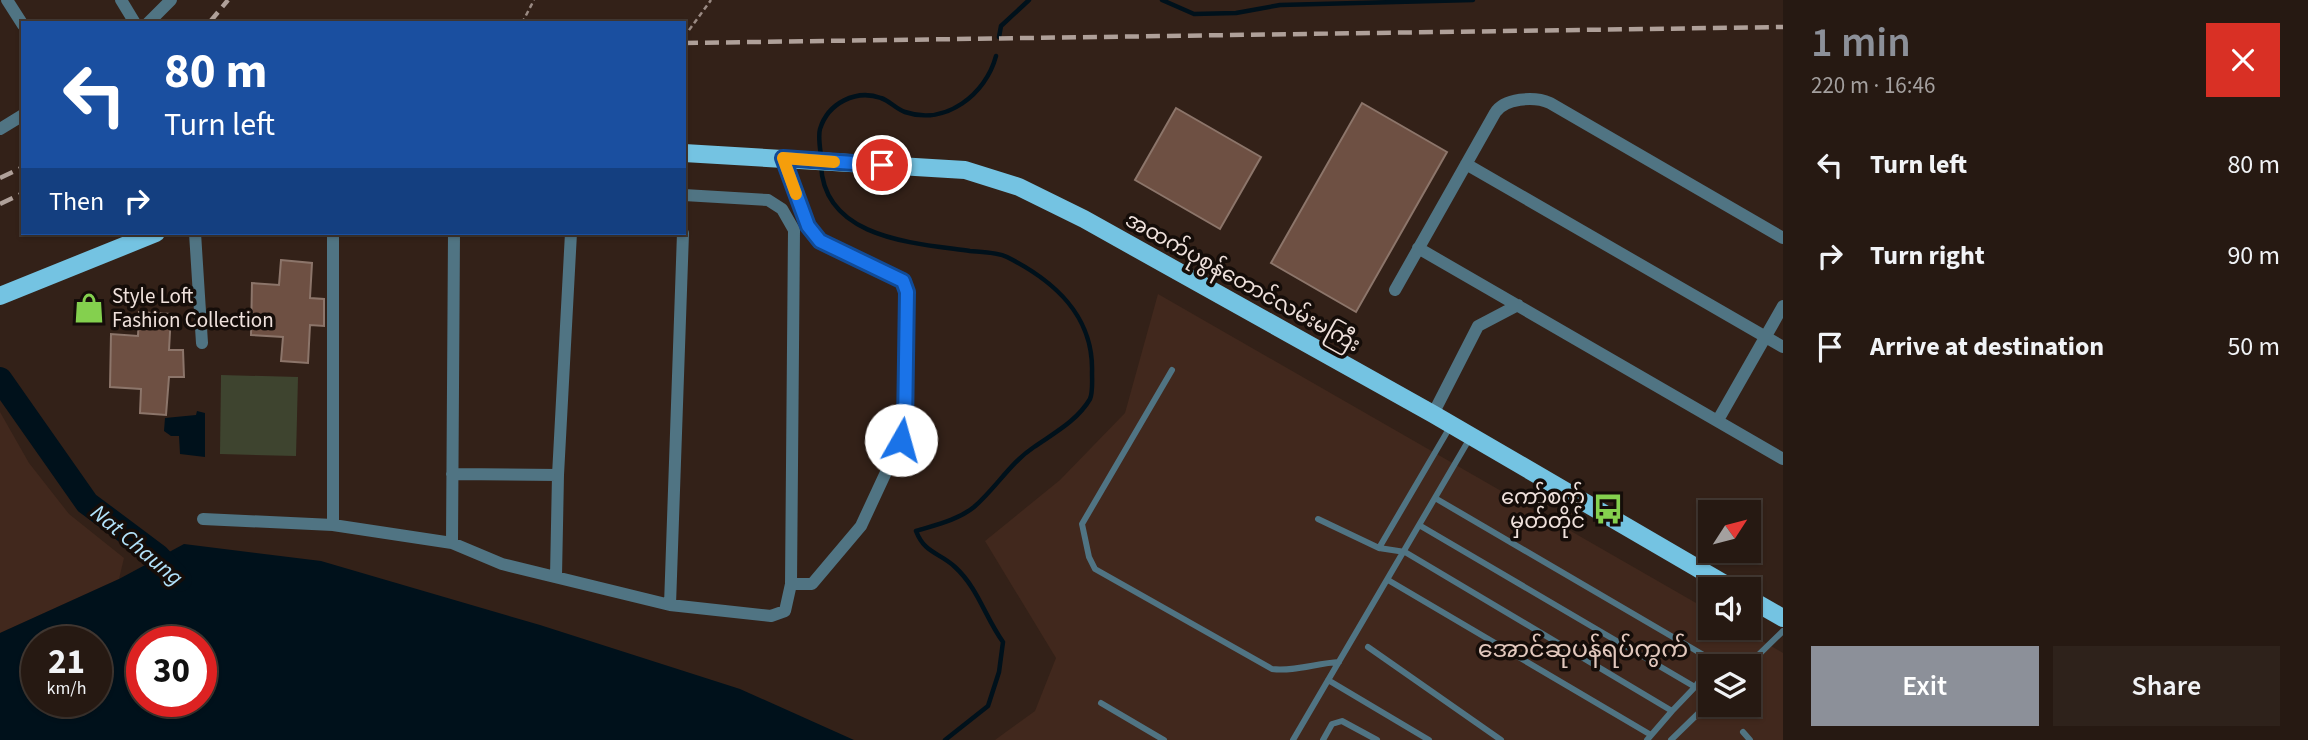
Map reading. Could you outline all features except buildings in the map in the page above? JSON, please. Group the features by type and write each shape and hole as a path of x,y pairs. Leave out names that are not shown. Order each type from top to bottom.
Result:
{"main road":[{"name":"အထက်ပုစွန်တောင်လမ်းမကြီး","path":"686,153 965,170 1019,187 1084,219 1433,414 1713,577"},
{"path":"0,296 151,235"},
{"path":"1761,605 1783,618"}],"street":[{"path":"7,0 21,22"},
{"path":"121,0 134,21"},
{"path":"150,21 171,0"},
{"path":"1395,290 1500,105 1544,100 1783,238"},
{"path":"0,129 21,116"},
{"path":"783,158 808,226 820,241 903,281 907,292 905,427 901,440 861,526 812,584 791,584"},
{"path":"1466,164 1783,347"},
{"path":"203,519 333,525 452,543 502,564 670,605 771,616 785,611 791,584 794,230 782,209 768,200 686,195"},
{"path":"195,235 202,343"},
{"path":"333,235 333,525"},
{"path":"452,543 454,235"},
{"path":"556,576 558,474 570,235"},
{"path":"670,605 683,235"},
{"path":"1418,247 1783,459"},
{"path":"1433,414 1478,326 1518,305"},
{"path":"1718,420 1783,306"},
{"path":"452,474 558,474"}],"lane":[{"path":"1172,370 1082,524 1088,558 1095,569 1272,669 1286,671 1313,663 1339,662"},
{"path":"1379,548 1451,425"},
{"path":"1293,740 1471,436"},
{"path":"1388,580 1649,737 1709,669 1707,657 1435,498"},
{"path":"1318,519 1379,548 1405,552 1671,711"},
{"path":"1419,525 1695,687"},
{"path":"1759,654 1783,631"},
{"path":"1367,647 1501,740"},
{"path":"1328,680 1429,740"},
{"path":"1101,703 1164,740"},
{"path":"1671,740 1698,714"},
{"path":"1323,740 1332,724 1342,721 1377,740"},
{"path":"1743,732 1750,740"}],"path":[{"path":"523,21 534,0"},
{"path":"686,34 710,0"}],"shaded area":[{"path":"1158,294 1698,604 1698,640 1761,640 1783,653 1783,740 995,740 1035,711 1056,658 985,541 1060,480 1125,413"},
{"path":"0,412 29,463 69,514 124,558 119,579 0,633"}],"green space":[{"path":"221,375 298,377 296,456 220,454"}],"water":[{"path":"197,411 205,413 205,457 180,454 179,436 171,436 164,431 165,418 196,415"},
{"path":"184,544 321,561 540,625 740,689 854,740 0,740 0,633 119,579"}],"waterway":[{"path":"999,37 1001,26 1029,0"},
{"path":"1162,0 1194,14 1236,13 1280,5 1473,0"},
{"path":"821,156 820,129 829,112 844,100 862,95 872,96 884,99 905,112 920,115 949,110 974,94 991,70 996,56"},
{"path":"821,165 826,190 838,209 855,223 899,240 1003,255 1041,277 1056,289 1079,318 1091,353 1091,396 1079,414 1025,453 968,512 916,531 928,549 963,575 1003,642 999,672 988,706 945,740"},
{"name":"Nat Chaung","path":"0,379 87,503 158,556 180,580"}],"railway":[{"path":"211,21 228,0"},
{"path":"686,43 1783,27"},
{"path":"0,178 21,168"},
{"path":"0,204 21,194"}],"slow traffic":[{"path":"796,194 783,158 834,162"}],"place":[{"name":"Style Loft Fashion Collection","path":"89,308"},
{"name":"ကော်စက် မှတ်တိုင်","path":"1608,509"}],"district":[{"name":"အောင်ဆုပန်ရပ်ကွက်","path":"1583,649"}],"route":[{"path":"882,165 783,158 808,226 820,241 903,281 907,292 905,427 901,440"}]}
